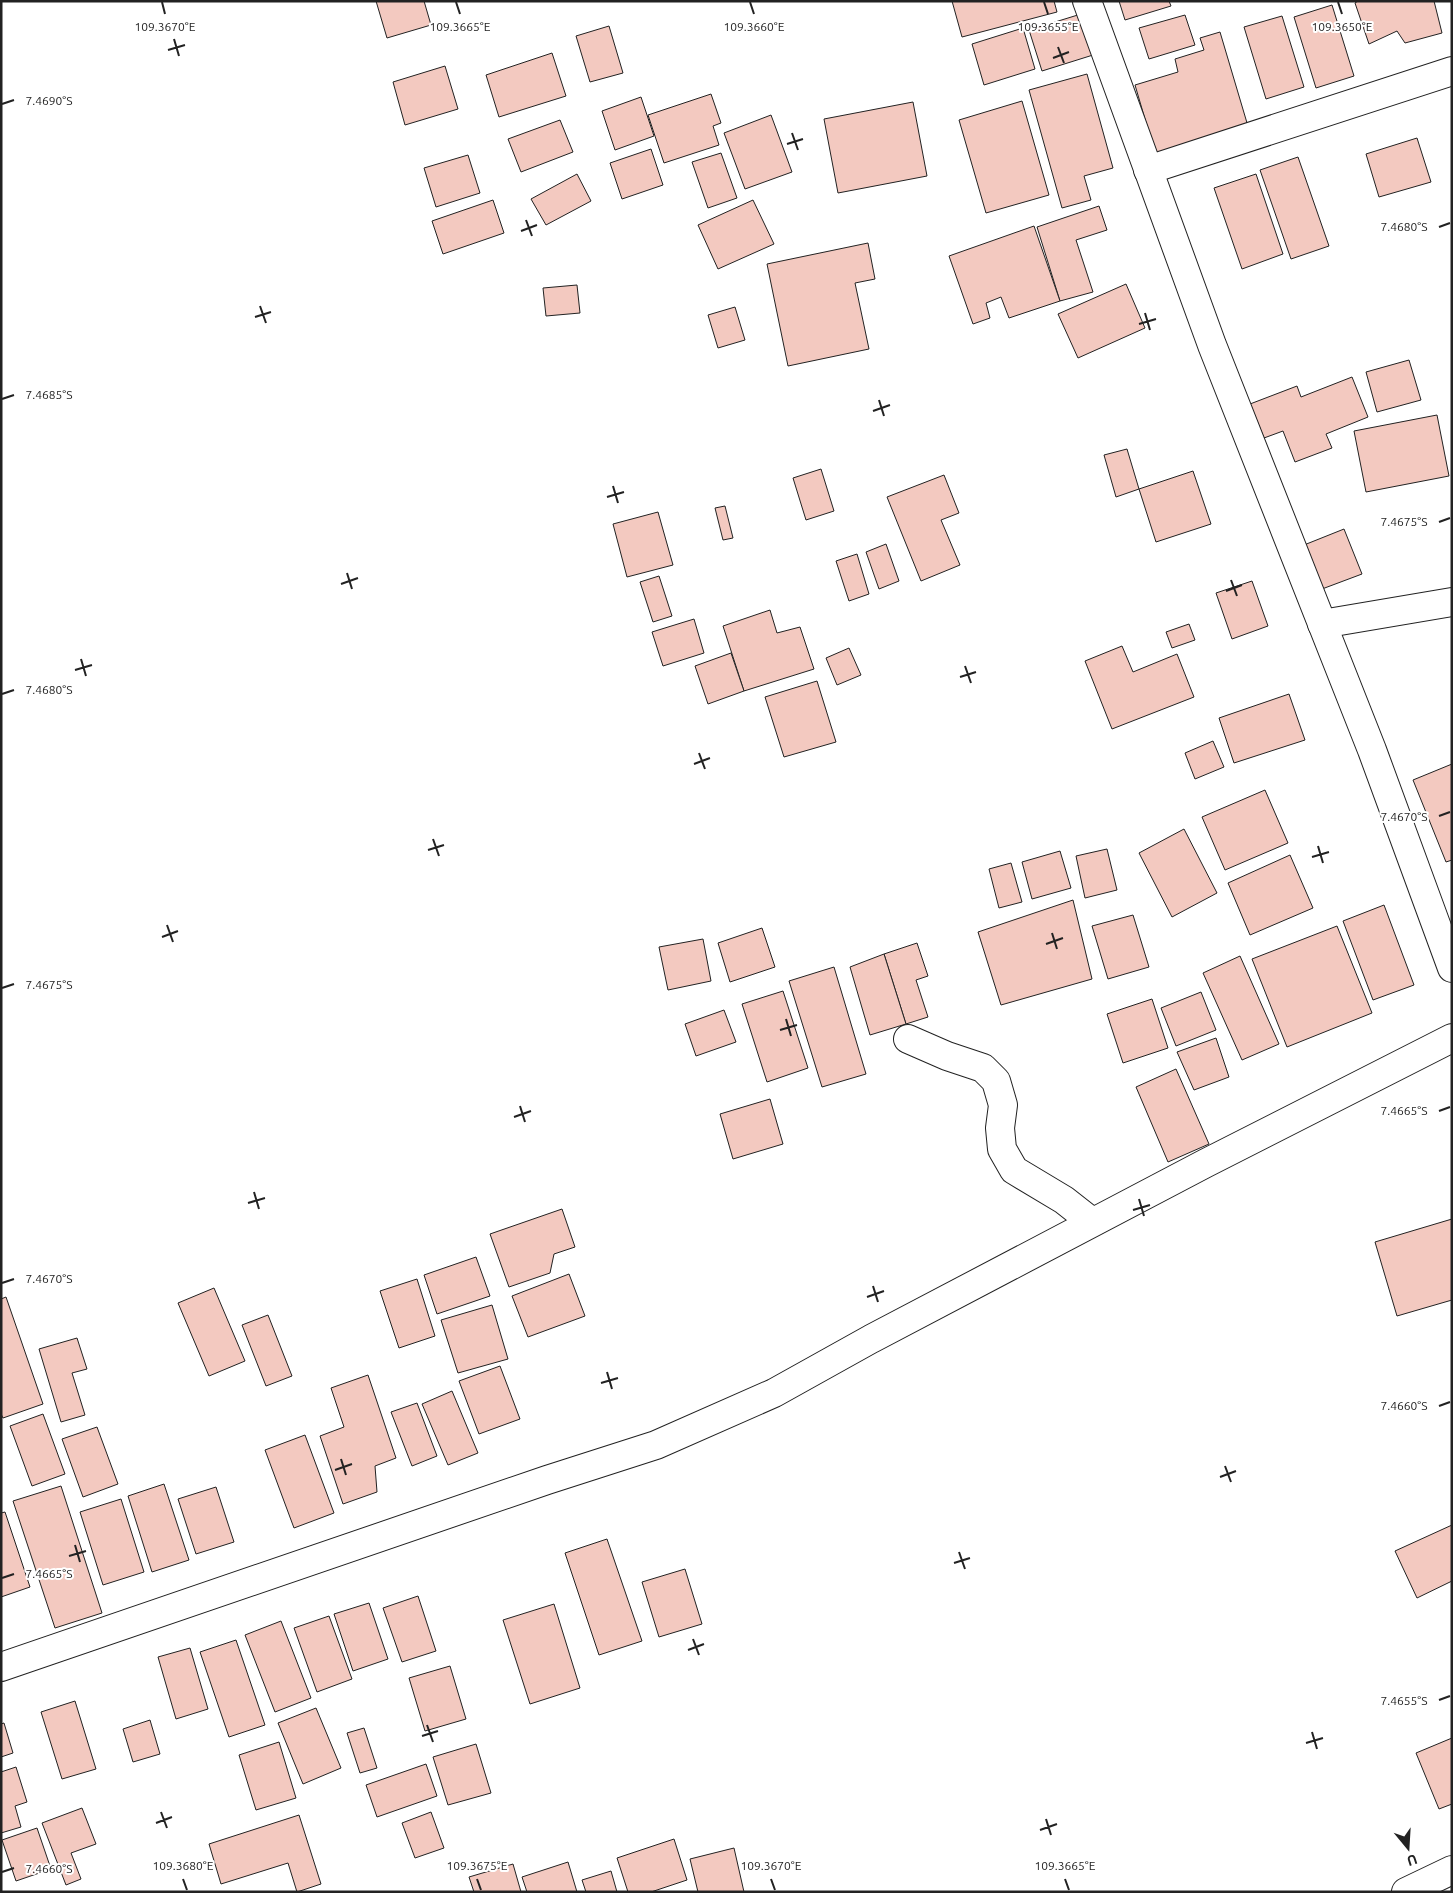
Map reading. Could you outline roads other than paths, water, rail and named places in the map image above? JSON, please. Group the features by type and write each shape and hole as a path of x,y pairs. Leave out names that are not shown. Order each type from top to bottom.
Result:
{"street":[{"path":"1087,1 1212,345 1372,750 1452,968"},
{"path":"1148,170 1452,71"},
{"path":"1322,624 1452,602"},
{"path":"1,1667 547,1480 656,1445 774,1393 871,1339 1206,1162 1452,1038"},
{"path":"908,1039 947,1056 983,1068 996,1081 1003,1105 1000,1128 1002,1149 1014,1170 1064,1200 1092,1222"},
{"path":"1406,1892 1452,1870"}]}
